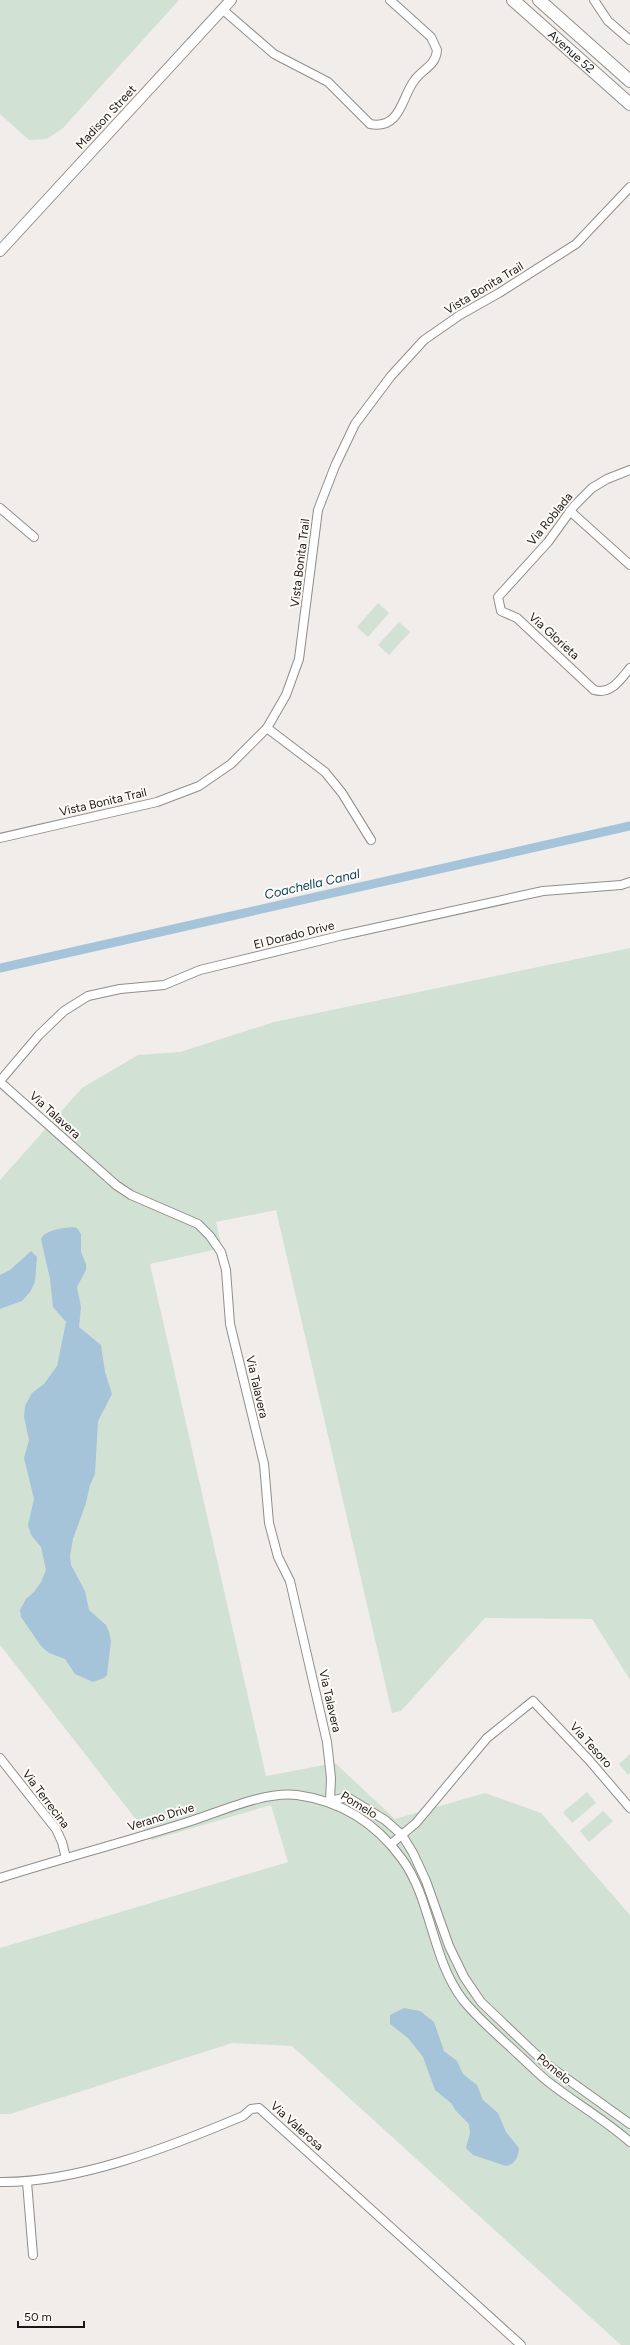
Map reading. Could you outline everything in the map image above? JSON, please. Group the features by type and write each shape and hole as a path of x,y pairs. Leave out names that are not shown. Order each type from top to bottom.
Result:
{"main road":[{"name":"Avenue 52","path":"513,0 630,104"},
{"name":"Avenue 52","path":"539,0 630,81"}],"street":[{"name":"Madison Street","path":"0,251 231,0"},
{"path":"222,9 274,54 328,82 370,124 378,126 392,118 401,110 412,83 433,63 437,50 431,37 390,0"},
{"path":"594,0 608,21 630,40"},
{"name":"Vista Bonita Trail","path":"0,838 157,802 199,786 231,764 267,728 286,696 299,659 318,510 335,466 355,424 391,376 424,340 460,315 499,293 576,244 630,187"},
{"name":"Via Roblada","path":"498,597 548,542 570,511 592,488 607,479 630,470"},
{"path":"0,508 34,536"},
{"path":"570,511 630,565"},
{"name":"Via Glorieta","path":"498,597 501,611 517,618 594,690 600,691 613,687 630,668"},
{"path":"267,728 325,772 342,793 371,840"},
{"name":"El Dorado Drive","path":"0,1082 39,1035 64,1011 88,996 120,988 164,984 200,970 223,964 343,935 543,891 621,885 630,882"},
{"name":"Via Talavera","path":"0,1082 116,1185 131,1195 198,1224 210,1236 221,1252 226,1270 230,1324 264,1464 269,1524 278,1557 290,1581 327,1742 331,1778 330,1801"},
{"name":"Via Tesoro","path":"402,1835 416,1823 487,1738 533,1700 589,1760 630,1808"},
{"name":"Via Terrecina","path":"0,1758 56,1829 62,1842 66,1858"},
{"name":"Verano Drive","path":"0,1878 255,1800 295,1795 330,1801"},
{"name":"Pomelo","path":"330,1801 347,1797 385,1820 402,1835 426,1881 448,1946 464,1977 481,2002 545,2063 630,2124"},
{"name":"Pomelo","path":"330,1801 373,1827 391,1844 404,1861 417,1886 438,1951 450,1979 462,1998 482,2021 550,2084 611,2126 630,2142"},
{"path":"391,1844 402,1835"},
{"name":"Via Valerosa","path":"0,2182 27,2182 82,2172 182,2141 243,2116 251,2109 258,2108 521,2345"},
{"path":"27,2182 33,2255"}],"green space":[{"path":"0,0 179,0 63,128 47,139 29,140 0,114"},
{"path":"378,603 389,613 368,637 357,627"},
{"path":"399,622 410,632 389,655 378,645"},
{"path":"630,948 630,1680 592,1619 485,1618 401,1711 392,1713 276,1210 216,1222 222,1248 150,1264 266,1776 335,1763 395,1819 485,1793 541,1813 630,1915 630,2345 621,2345 292,2046 232,2043 10,2114 0,2114 0,1948 288,1862 271,1805 152,1840 0,1645 0,1180 82,1088 138,1055 180,1052 274,1022"},
{"path":"630,1754 630,1773 628,1775 619,1764"},
{"path":"587,1792 596,1803 572,1823 563,1812"},
{"path":"603,1811 613,1821 589,1842 580,1831"}],"water":[{"path":"72,1227 77,1228 81,1234 81,1252 86,1264 86,1270 77,1287 81,1307 79,1327 101,1345 105,1372 112,1394 98,1421 95,1474 90,1485 86,1503 73,1539 70,1556 71,1565 85,1591 89,1610 106,1625 111,1641 107,1675 104,1678 93,1682 75,1674 65,1659 49,1653 41,1646 21,1617 20,1610 26,1599 34,1592 41,1582 46,1570 41,1547 31,1535 28,1525 34,1499 24,1458 29,1440 24,1417 25,1406 32,1393 44,1384 57,1366 66,1322 53,1307 50,1279 41,1239 46,1233"},
{"path":"31,1251 37,1257 35,1282 30,1292 22,1301 0,1309 0,1275 10,1270"},
{"path":"404,2008 420,2011 434,2022 444,2051 457,2061 463,2074 477,2085 483,2100 498,2113 506,2132 519,2148 517,2157 512,2164 506,2166 473,2155 466,2148 470,2133 469,2124 456,2111 451,2103 435,2090 423,2057 408,2038 390,2024 390,2015"}],"waterway":[{"name":"Coachella Canal","path":"0,968 630,826"}]}
